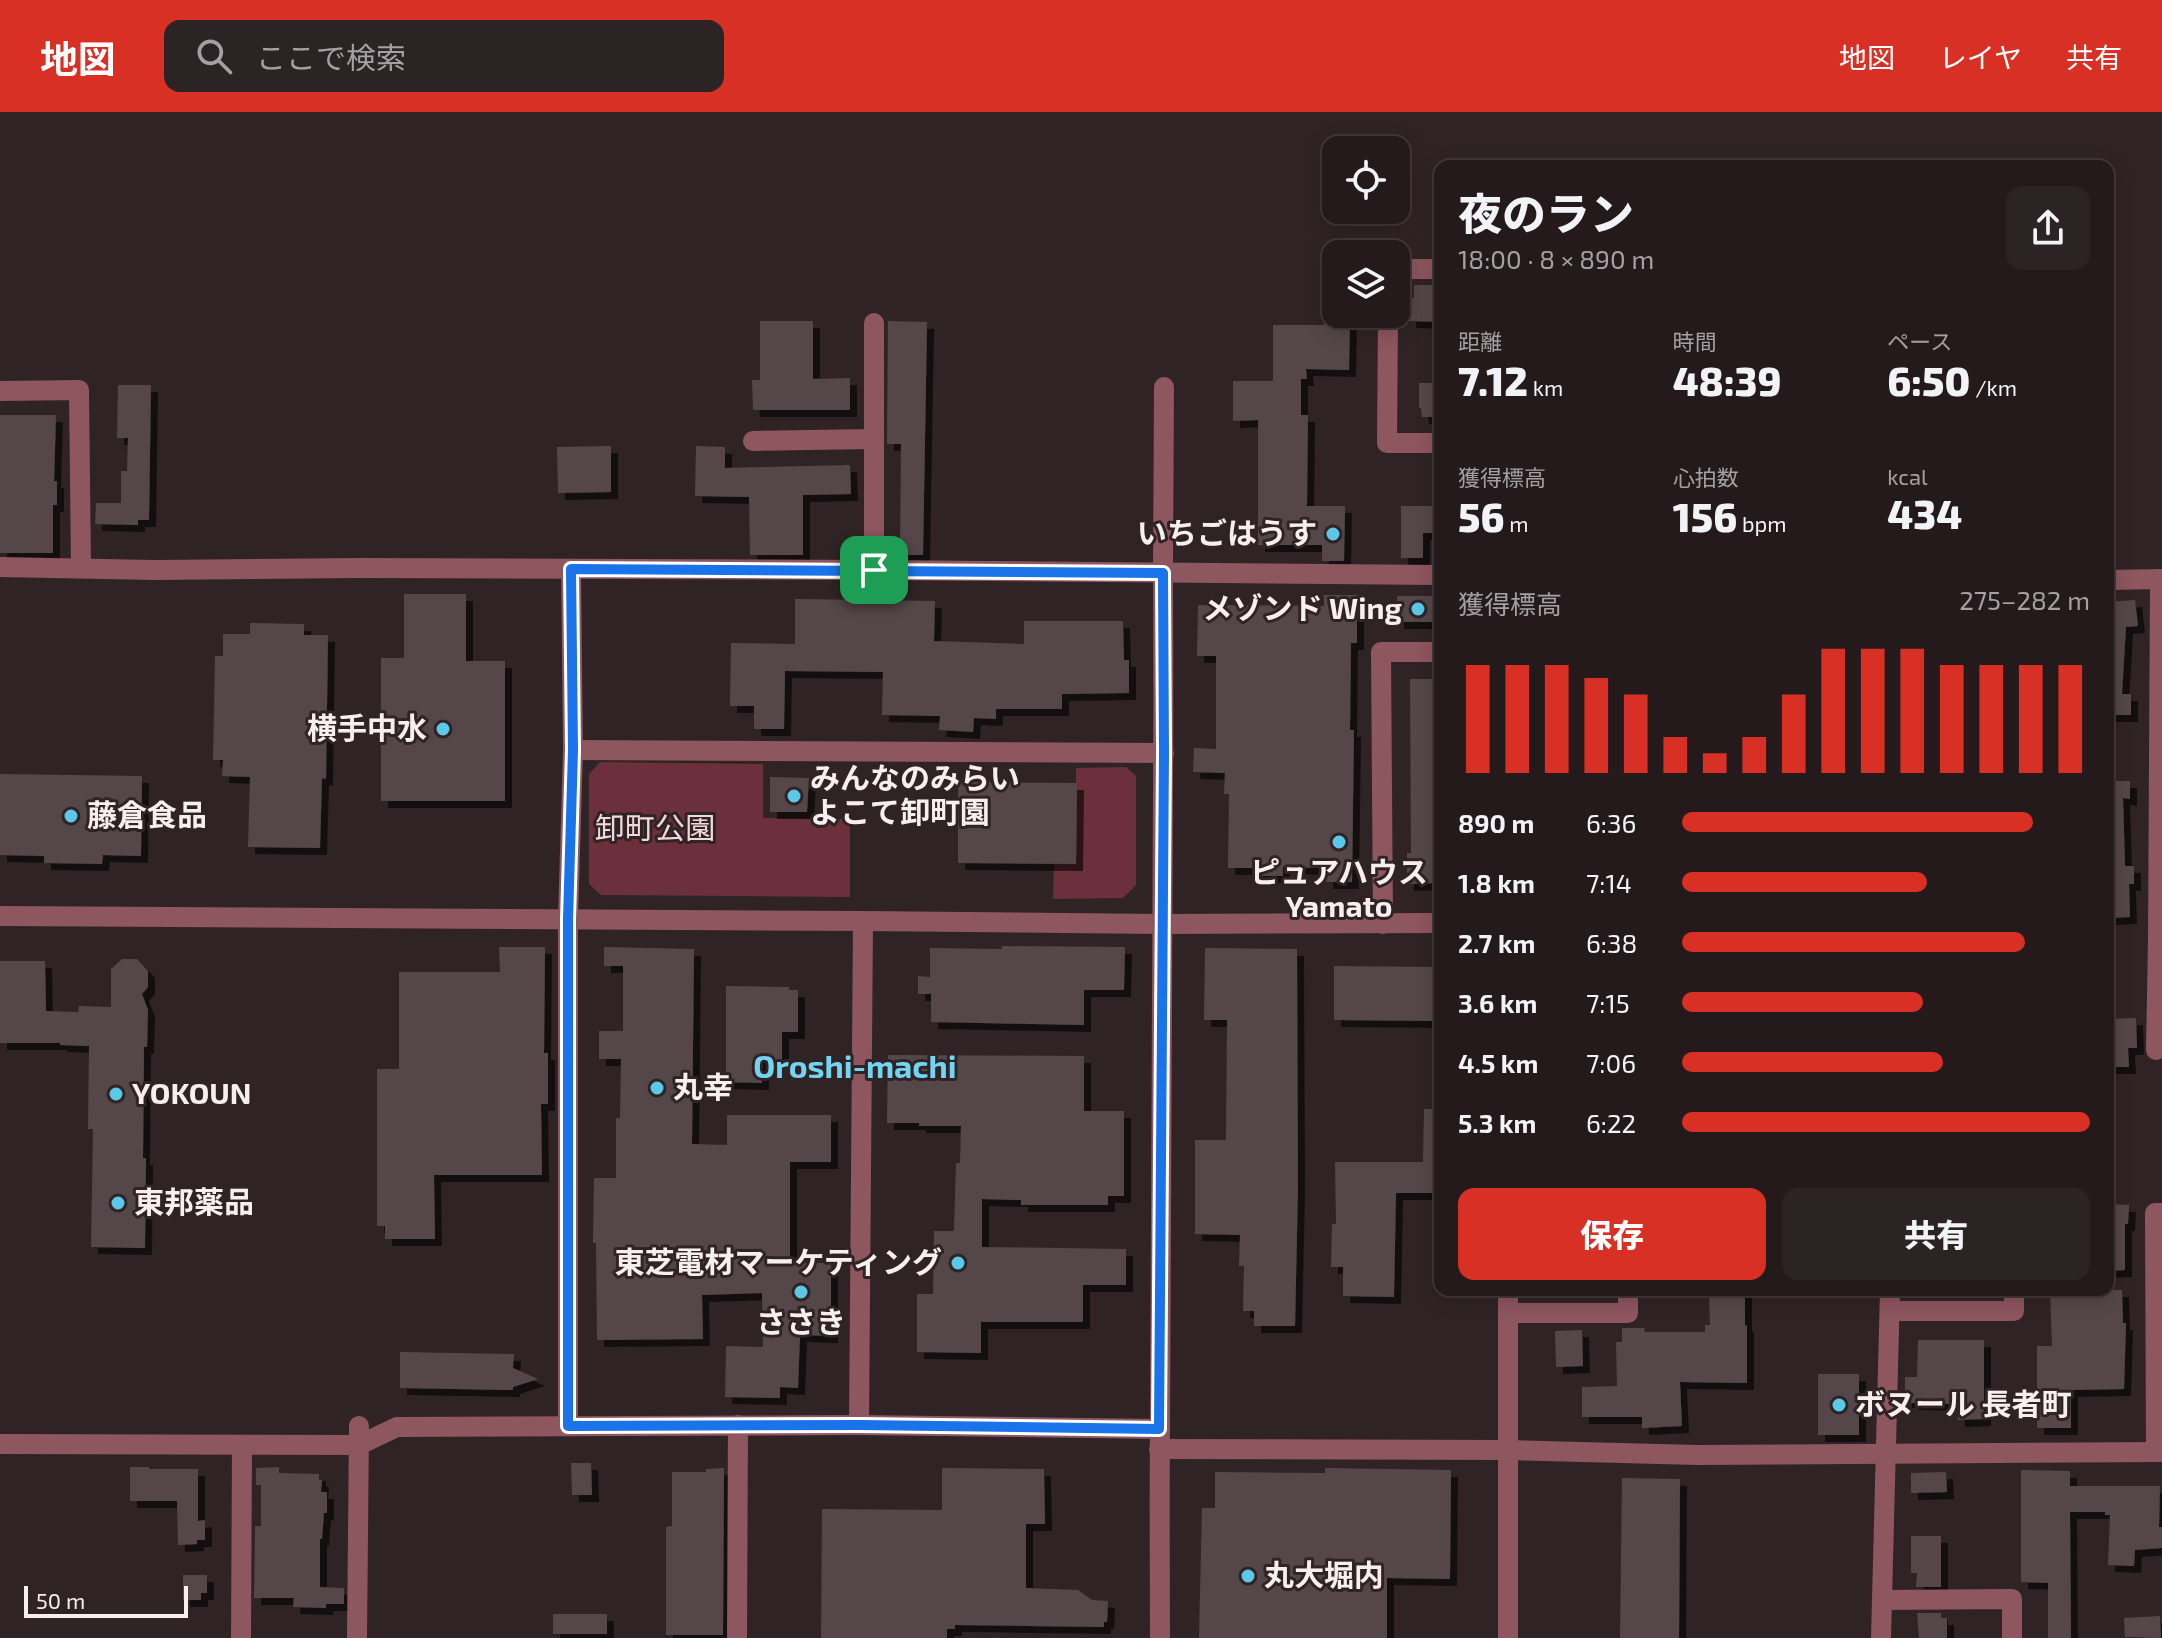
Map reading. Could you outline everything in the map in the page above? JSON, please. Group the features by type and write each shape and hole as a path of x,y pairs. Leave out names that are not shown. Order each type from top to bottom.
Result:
{"street":[{"path":"1410,269 1434,269"},
{"path":"874,323 874,570"},
{"path":"1388,328 1387,443 1434,443"},
{"path":"1160,1638 1164,387"},
{"path":"0,391 79,390 81,568"},
{"path":"753,441 874,439"},
{"path":"0,567 1434,575"},
{"path":"568,1426 568,920 573,750 571,569"},
{"path":"2114,580 2161,579 2160,939 2156,1050"},
{"path":"1383,924 1381,652 1434,652"},
{"path":"573,750 1164,753"},
{"path":"0,916 1434,923"},
{"path":"859,1425 863,921"},
{"path":"0,1444 242,1445 359,1436 397,1427 859,1425 1159,1439 1698,1455 2159,1452 2155,1213 2162,1213"},
{"path":"1508,1296 1508,1638"},
{"path":"1508,1313 1628,1313 1628,1296"},
{"path":"1881,1638 1890,1296"},
{"path":"1890,1311 2014,1311 2014,1296"},
{"path":"737,1638 738,1425"},
{"path":"357,1638 359,1436"},
{"path":"241,1638 242,1445"},
{"path":"1882,1600 2012,1599 2012,1638"}],"green space":[{"name":"卸町公園","path":"600,762 763,764 763,818 850,819 850,897 601,895 589,884 589,774"},
{"path":"1126,767 1136,776 1136,885 1123,898 1053,899 1054,864 1076,864 1076,768"}],"building":[{"path":"1414,285 1434,285 1434,322 1410,321 1410,298 1414,298"},
{"path":"760,321 813,321 813,379 850,378 850,410 753,410 752,380 760,380"},
{"path":"888,321 927,322 923,555 900,555 901,444 887,444"},
{"path":"1273,325 1350,328 1349,370 1306,369 1307,379 1301,379 1301,415 1308,415 1307,506 1345,506 1344,561 1322,561 1322,545 1258,545 1258,420 1233,421 1233,381 1273,381"},
{"path":"1419,383 1434,383 1434,417 1422,417"},
{"path":"118,385 151,385 149,520 138,520 138,525 95,524 96,503 121,503 121,471 127,471 128,438 117,438"},
{"path":"0,415 56,415 54,481 57,481 57,505 53,505 53,553 0,553"},
{"path":"611,446 611,492 558,493 557,447"},
{"path":"696,446 725,447 725,468 850,465 851,494 803,495 803,555 750,555 749,497 695,496"},
{"path":"1401,506 1434,506 1434,533 1423,533 1423,558 1401,558"},
{"name":"横手中水","path":"404,594 466,594 466,661 505,661 505,801 381,801 381,658 404,658"},
{"path":"1324,595 1357,595 1357,643 1351,643 1350,730 1354,730 1352,882 1326,882 1326,868 1283,867 1283,876 1256,876 1256,868 1228,868 1229,794 1224,794 1225,773 1193,772 1194,748 1216,749 1216,656 1197,656 1198,605 1324,606"},
{"name":"メゾンド Wing","path":"1397,596 1434,596 1434,622 1397,622"},
{"path":"795,599 935,601 934,641 1024,644 1024,621 1123,621 1124,660 1129,660 1129,693 1062,694 1062,709 996,709 996,719 974,718 973,732 939,730 940,716 882,715 883,672 785,671 784,729 754,729 754,706 730,706 731,643 795,644"},
{"path":"2135,600 2138,626 2126,627 2122,694 2131,694 2131,715 2114,715 2114,602"},
{"path":"250,623 304,624 304,635 328,635 326,779 322,778 320,848 248,847 250,777 222,776 223,760 213,760 215,656 223,656 223,634 250,634"},
{"path":"1410,679 1434,679 1434,883 1407,884 1407,853 1411,853"},
{"name":"藤倉食品","path":"0,774 142,776 141,856 103,855 102,864 44,863 44,856 0,855"},
{"name":"みんなのみらい よこて卸町園","path":"770,777 809,778 807,812 770,812"},
{"path":"2114,781 2130,781 2130,799 2123,798 2125,866 2134,866 2134,884 2129,884 2130,917 2114,918"},
{"path":"958,782 1077,783 1076,864 958,863"},
{"path":"1002,946 1125,947 1124,990 1084,990 1084,1025 931,1022 931,994 918,994 918,976 930,977 930,948 1002,949"},
{"path":"499,947 545,947 544,1053 548,1053 548,1104 541,1104 542,1175 434,1175 435,1239 385,1239 385,1226 377,1226 377,1069 399,1069 399,972 500,972"},
{"path":"604,947 694,949 692,1144 727,1145 727,1115 831,1115 831,1162 790,1162 790,1263 831,1263 831,1336 800,1335 798,1388 780,1387 780,1398 725,1397 726,1346 763,1347 762,1293 702,1295 703,1339 597,1340 594,1178 616,1178 616,1118 620,1118 621,1059 599,1059 599,1031 623,1031 623,966 604,966"},
{"path":"1205,948 1297,949 1295,1326 1254,1326 1254,1311 1243,1311 1244,1266 1239,1266 1240,1235 1195,1234 1195,1140 1226,1140 1227,1020 1204,1020"},
{"path":"122,959 137,959 148,971 148,987 142,994 148,1010 147,1047 144,1047 145,1248 91,1247 93,1129 88,1129 89,1046 0,1043 0,961 45,961 46,1011 78,1012 79,1006 111,1007 111,969"},
{"path":"1334,966 1434,967 1434,1021 1334,1020"},
{"path":"726,986 789,987 789,990 798,990 798,1032 782,1032 782,1060 762,1060 762,1083 726,1082"},
{"path":"2136,1018 2137,1048 2128,1048 2129,1067 2114,1067 2114,1019"},
{"path":"888,1055 1084,1056 1084,1111 1124,1111 1124,1196 1108,1196 1108,1205 1021,1205 1021,1200 982,1199 982,1247 1126,1249 1126,1285 1083,1285 1083,1322 981,1322 981,1353 917,1352 917,1294 933,1294 934,1231 954,1231 956,1163 960,1163 961,1126 887,1123"},
{"path":"1424,1109 1434,1109 1434,1193 1396,1193 1394,1297 1343,1296 1343,1267 1331,1267 1332,1224 1336,1224 1335,1162 1423,1162"},
{"path":"2114,1204 2129,1205 2128,1224 2125,1224 2125,1270 2114,1271"},
{"path":"2114,1290 2122,1290 2123,1323 2126,1323 2124,1389 2071,1390 2071,1428 2037,1428 2037,1346 2052,1346 2050,1296 2114,1296"},
{"path":"1709,1296 1745,1296 1747,1383 1680,1382 1682,1426 1642,1428 1642,1417 1582,1417 1582,1387 1617,1386 1616,1342 1622,1342 1622,1328 1644,1328 1645,1332 1705,1332 1705,1325 1710,1325"},
{"path":"1582,1330 1583,1366 1556,1367 1555,1331"},
{"path":"1918,1340 1984,1340 1984,1419 1958,1420 1957,1404 1905,1401 1905,1377 1917,1377"},
{"path":"400,1352 514,1354 513,1368 538,1379 513,1387 513,1390 400,1388"},
{"name":"ボヌール 長者町","path":"1818,1374 1859,1374 1859,1435 1818,1435"},
{"path":"571,1463 591,1463 592,1495 572,1495"},
{"path":"130,1467 198,1469 198,1521 205,1520 205,1540 197,1540 197,1544 178,1545 177,1501 130,1501"},
{"path":"279,1467 279,1473 319,1474 319,1480 322,1480 321,1492 327,1492 327,1513 324,1513 320,1539 320,1587 344,1588 344,1604 326,1604 326,1608 293,1607 294,1598 254,1598 255,1526 261,1526 261,1485 256,1485 256,1468"},
{"path":"724,1468 723,1635 666,1635 666,1527 672,1526 672,1472 706,1472 706,1469"},
{"path":"942,1468 1044,1469 1045,1524 1026,1524 1026,1588 1078,1590 1092,1600 1108,1601 1104,1627 955,1625 955,1629 947,1629 947,1638 821,1638 822,1509 942,1510"},
{"path":"1325,1468 1451,1470 1450,1579 1387,1578 1387,1638 1199,1638 1202,1508 1215,1508 1215,1472 1325,1473"},
{"path":"2021,1470 2070,1471 2070,1486 2160,1486 2162,1548 2135,1550 2134,1566 2108,1565 2110,1515 2105,1515 2105,1512 2070,1512 2071,1638 2048,1638 2048,1583 2021,1582"},
{"path":"1946,1472 1947,1492 1911,1493 1911,1473"},
{"path":"1622,1478 1680,1479 1679,1638 1620,1638"},
{"path":"1911,1536 1941,1536 1941,1587 1916,1587 1917,1573 1911,1573"},
{"path":"183,1575 207,1575 207,1593 201,1593 201,1600 183,1600"},
{"path":"1917,1613 1941,1613 1941,1618 1947,1618 1947,1638 1919,1638"},
{"path":"553,1614 607,1614 607,1634 553,1634"},
{"path":"2160,1616 2161,1638 2125,1637 2124,1618"}],"place":[{"name":"いちごはうす","path":"1333,534"},
{"name":"メゾンド Wing","path":"1418,609"},
{"name":"横手中水","path":"443,729"},
{"name":"みんなのみらい よこて卸町園","path":"794,796"},
{"name":"藤倉食品","path":"71,816"},
{"name":"ピュアハウス Yamato","path":"1339,842"},
{"name":"丸幸","path":"657,1088"},
{"name":"YOKOUN","path":"116,1094"},
{"name":"東邦薬品","path":"118,1203"},
{"name":"東芝電材マーケティング","path":"958,1263"},
{"name":"ささき","path":"801,1292"},
{"name":"ボヌール 長者町","path":"1839,1405"},
{"name":"丸大堀内","path":"1248,1576"}],"district":[{"name":"Oroshi-machi","path":"855,1067"}],"route":[{"path":"571,569 874,570 1163,573 1159,1429 859,1425 568,1426 568,920 573,750 571,569"}]}
